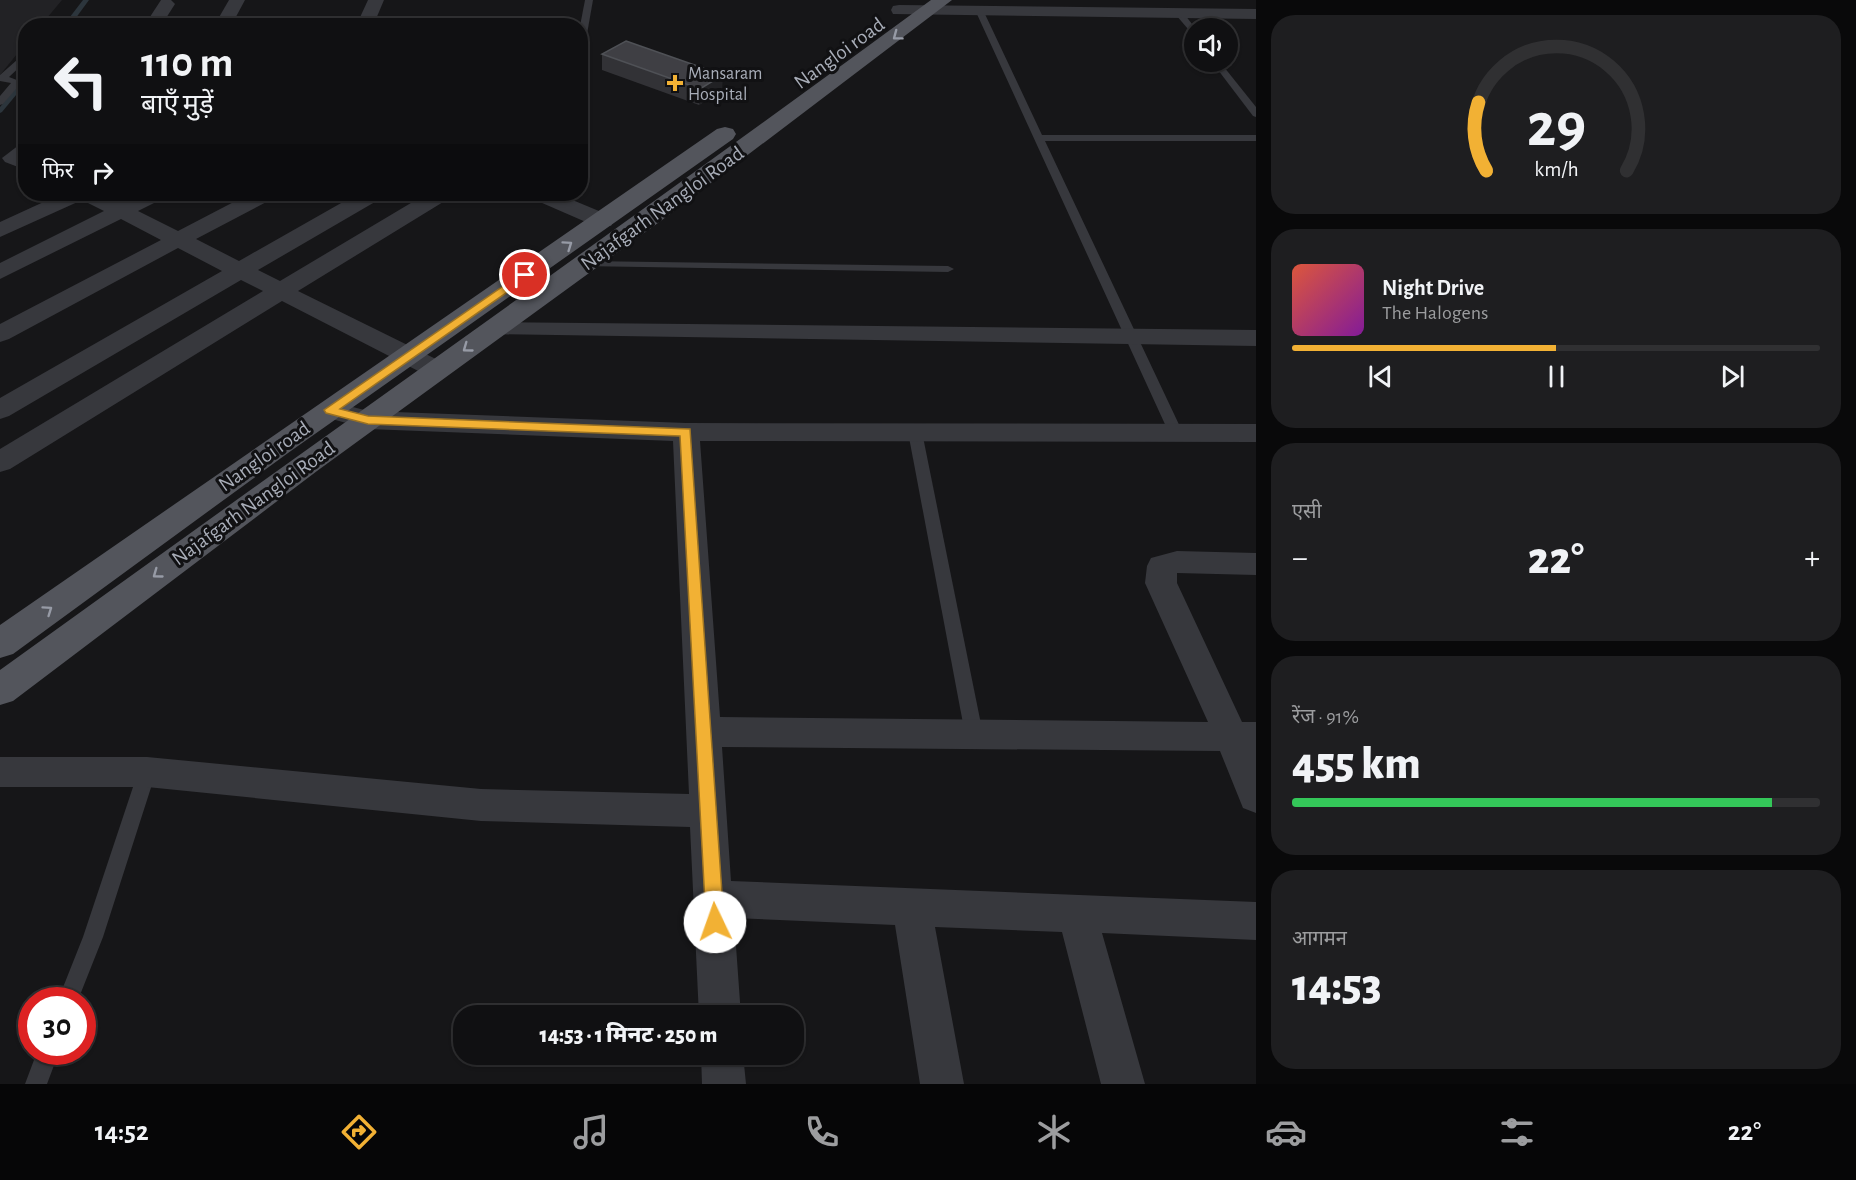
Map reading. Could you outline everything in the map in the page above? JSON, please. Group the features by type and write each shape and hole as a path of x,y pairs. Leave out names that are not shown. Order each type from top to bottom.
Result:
{"main road":[{"name":"Nangloi road","path":"0,644 330,410 921,5"},
{"name":"Najafgarh Nangloi Road","path":"0,690 585,264 921,5"}],"street":[{"path":"227,18 237,0"},
{"path":"368,18 376,0"},
{"path":"157,18 167,4"},
{"path":"921,5 980,12 1070,6 1179,13 1256,14"},
{"path":"0,230 62,201"},
{"path":"104,201 437,370"},
{"path":"0,272 140,201"},
{"path":"0,334 178,237 250,201"},
{"path":"0,410 360,201"},
{"path":"0,462 429,201"},
{"path":"557,201 603,221"},
{"path":"494,329 1256,338"},
{"path":"330,410 368,420 686,432 1256,433"},
{"path":"686,432 719,1005"},
{"path":"1256,564 1177,562 1162,566 1161,583 1243,736 1256,797"},
{"path":"704,732 1243,736"},
{"path":"0,772 147,772 481,804 708,812"},
{"path":"713,899 1256,921"},
{"path":"912,907 942,1084"},
{"path":"1077,914 1123,1084"},
{"path":"723,1065 724,1084"}],"lane":[{"path":"586,18 589,0"},
{"path":"980,12 1176,433"},
{"path":"1179,13 1184,20"},
{"path":"2,78 18,63"},
{"path":"1224,72 1256,114"},
{"path":"0,102 17,82 2,78"},
{"path":"1040,138 1256,138"},
{"path":"585,264 948,269"},
{"path":"915,432 975,734"},
{"path":"73,987 93,937 147,772"},
{"path":"36,1084 43,1065"}],"shaded area":[{"path":"0,0 62,0 47,18 18,18 18,53 0,75"}],"building":[{"path":"626,41 723,75 700,89 602,54"}],"waterway":[{"path":"72,18 86,0"},
{"path":"0,111 18,88"}],"place":[{"name":"Mansaram Hospital","path":"675,83"}],"route":[{"path":"525,275 330,410 368,420 686,432 715,922"}]}
